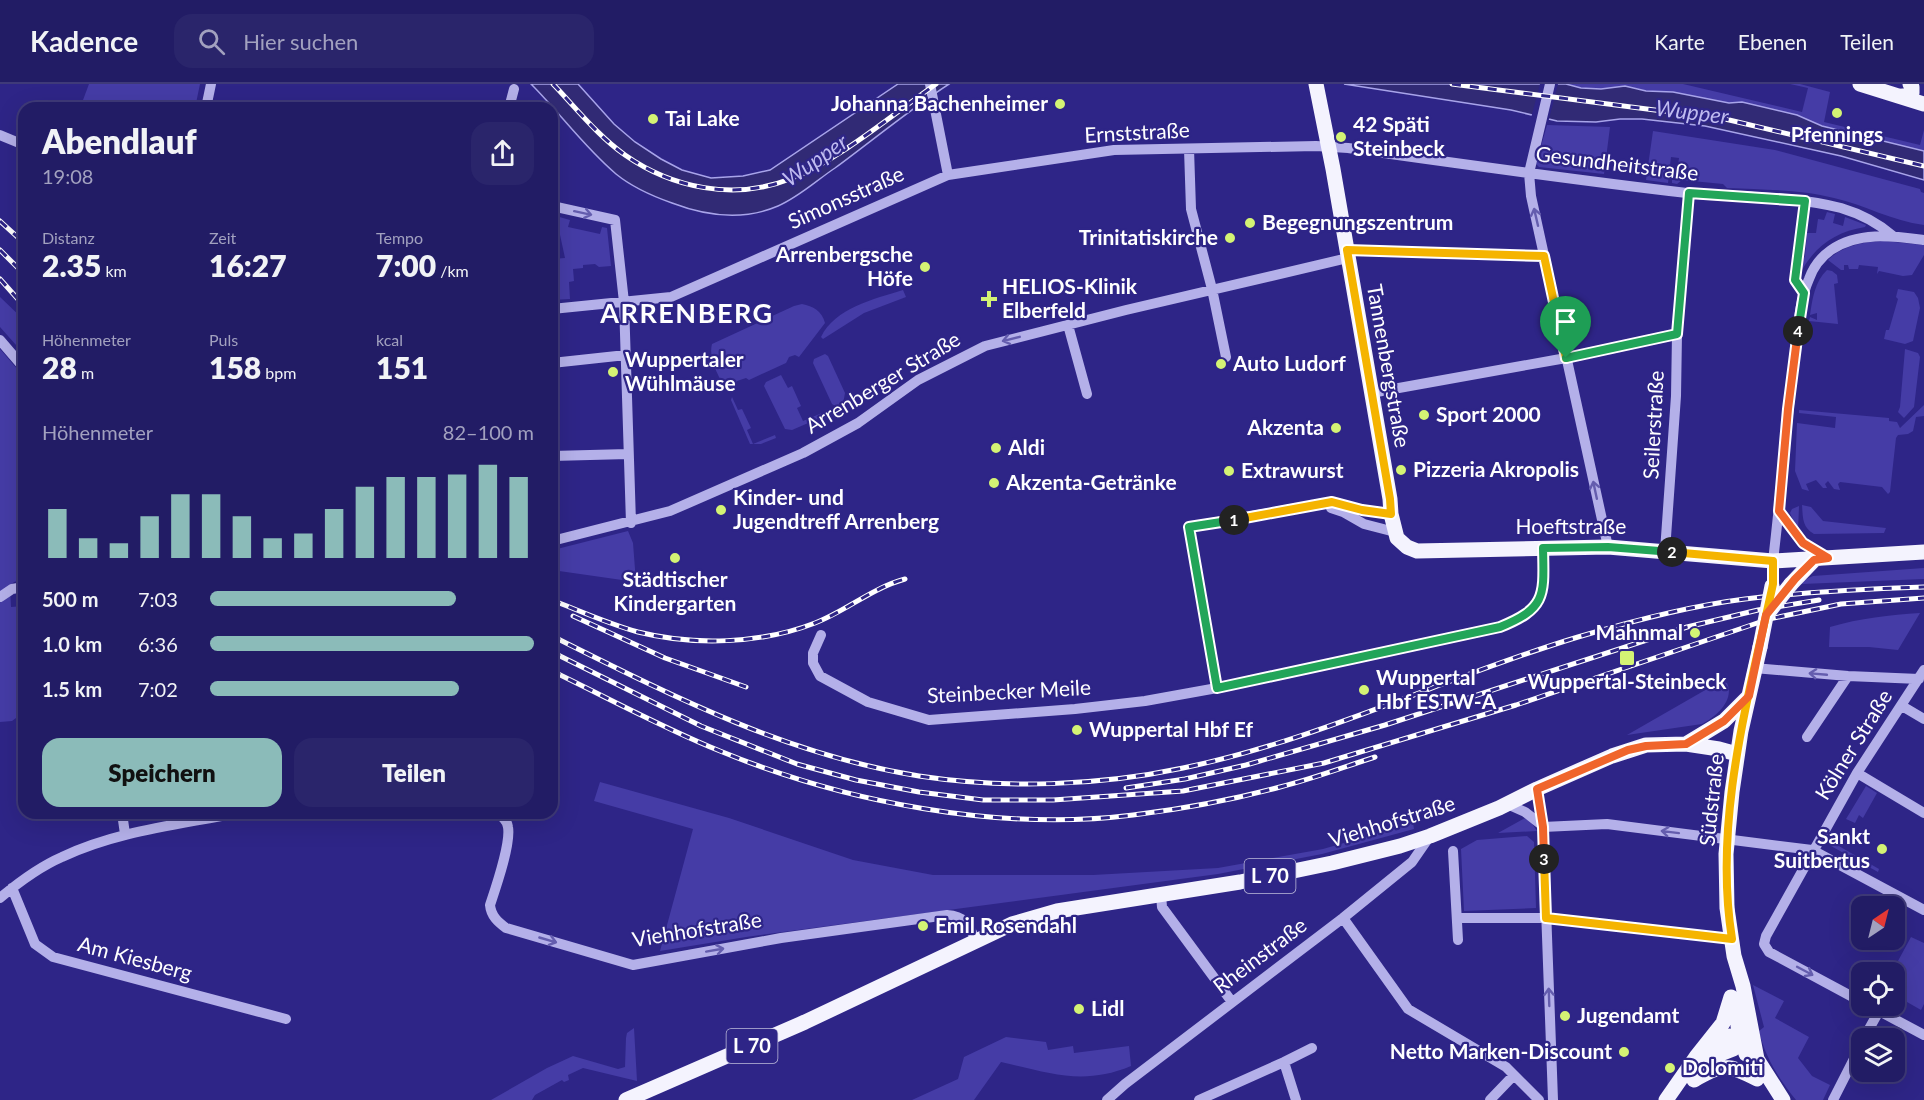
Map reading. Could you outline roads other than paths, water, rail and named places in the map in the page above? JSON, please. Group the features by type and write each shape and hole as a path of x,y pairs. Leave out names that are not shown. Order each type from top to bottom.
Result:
{"main road":[{"path":"1860,84 1906,90 1924,104"},
{"path":"1915,84 1924,87"},
{"name":"Tannenbergstraße","path":"1316,85 1329,147 1391,514"},
{"path":"1391,514 1395,532"},
{"name":"Hoeftstraße","path":"1395,532 1401,543 1417,551 1608,547 1773,561 1924,552"},
{"path":"1766,615 1791,584 1821,559"},
{"name":"Südstraße","path":"1771,1100 1756,1079 1749,1064 1738,1026 1734,956 1727,908 1728,838 1737,754 1772,586 1773,561"},
{"path":"1686,744 1724,721 1749,696"},
{"name":"Viehhofstraße","path":"976,941 1012,924 1047,913 1332,864 1430,836 1628,750 1646,746 1686,744 1719,748 1737,754"},
{"name":"L 70","path":"626,1100 805,1022 976,941"},
{"name":"Südstraße","path":"1734,956 1743,986 1757,1059 1783,1100"},
{"path":"1669,1097 1723,1023 1734,986"},
{"path":"1669,1097 1710,1058 1733,1049 1742,1040 1749,1025"},
{"path":"1696,1057 1707,1047 1730,1036 1749,1044 1757,1059"},
{"path":"1669,1097 1708,1072 1722,1067 1736,1068 1756,1079"}],"street":[{"path":"207,102 211,84"},
{"path":"930,84 948,175"},
{"path":"1550,84 1529,173 1531,196 1608,547"},
{"path":"511,102 514,89"},
{"path":"0,135 18,142"},
{"name":"Ernststraße","path":"948,175 1114,150 1329,147"},
{"name":"Gesundheitstraße","path":"1329,147 1689,193 1805,201 1841,208 1865,216 1893,236"},
{"path":"1189,149 1191,209 1212,289 1226,357"},
{"name":"Simonsstraße","path":"558,308 671,297 948,175"},
{"name":"Seilerstraße","path":"1665,551 1676,396 1677,334 1689,193"},
{"path":"1804,293 1795,280 1805,201"},
{"path":"558,207 615,220 624,302 631,523"},
{"path":"1773,561 1788,409 1804,293 1815,268 1829,251 1860,238 1893,236 1924,240"},
{"name":"Arrenberger Straße","path":"558,540 631,523 670,511 803,453 864,418 918,380 985,346 1347,254 1544,256"},
{"path":"1068,325 1087,394"},
{"path":"1371,393 1566,358 1677,334"},
{"path":"0,340 18,361"},
{"path":"558,362 626,355"},
{"path":"558,456 628,454"},
{"path":"1217,688 1189,527 1320,504 1340,503 1362,510 1391,514"},
{"path":"1320,504 1343,512 1364,524 1395,532"},
{"path":"1779,511 1803,543 1821,559"},
{"name":"Steinbecker Meile","path":"821,635 813,653 813,663 820,676 868,702 929,720 1104,706 1217,688 1500,627 1519,620 1531,612 1538,603 1542,593 1543,548"},
{"path":"0,597 18,588"},
{"path":"1754,668 1848,676 1921,674"},
{"name":"Kölner Straße","path":"1851,996 1769,952 1764,944 1766,936 1812,850 1857,773 1921,674"},
{"path":"1807,737 1848,676"},
{"path":"1902,706 1924,719"},
{"path":"1857,773 1924,813"},
{"path":"1537,789 1543,827 1552,1100"},
{"path":"1507,804 1525,812 1543,827 1606,824 1812,850 1924,910"},
{"path":"123,819 125,834"},
{"path":"0,898 33,873 60,857 125,834 205,819"},
{"name":"Viehhofstraße","path":"504,819 508,828 506,847 490,905 495,918 506,928 633,964 781,938 947,915 964,919 976,941"},
{"name":"Rheinstraße","path":"1107,1100 1412,862 1430,836"},
{"path":"1453,851 1458,940"},
{"name":"Am Kiesberg","path":"12,888 35,944 53,957 286,1019"},
{"path":"1161,895 1162,907 1232,1002"},
{"path":"1343,918 1407,1009 1506,1067 1539,1100"},
{"path":"1458,918 1546,918 1732,939"},
{"path":"1888,1016 1924,1035"},
{"path":"1199,1100 1312,1048"},
{"path":"1284,1062 1296,1100"},
{"path":"1833,1100 1851,1065"},
{"path":"1490,1100 1514,1075"}],"water":[{"name":"Wupper","path":"531,84 578,84 614,124 635,142 682,170 711,178 743,176 770,170 898,84 949,84 793,198 765,211 738,215 698,211 650,194 629,183 593,153 558,114 558,102 547,102"},
{"name":"Wupper","path":"1344,84 1566,84 1581,88 1601,89 1625,86 1646,91 1673,92 1729,103 1742,102 1797,115 1822,126 1924,151 1924,180 1841,156 1705,126 1642,119 1596,122 1557,121 1511,110"}],"railway":[{"path":"553,84 606,139 625,155 663,176 683,183 726,190 769,186 809,171 846,149 936,84"},
{"path":"1452,84 1725,119 1924,166"},
{"path":"0,221 18,238"},
{"path":"0,250 18,268"},
{"path":"0,279 18,299"},
{"path":"558,602 638,632 682,639 727,641 772,635 815,623 881,588 905,579"},
{"path":"558,639 685,701 776,738 823,754 919,776 985,783 1051,784 1151,774 1234,756 1333,725 1528,653 1598,631 1682,610 1789,594 1924,587"},
{"path":"558,655 701,726 797,764 856,780 919,792 983,800 1053,800 1183,791 1324,763 1516,705 1769,619 1841,604 1924,598"},
{"path":"1126,788 1185,779 1246,765 1385,725 1687,627 1758,610 1819,600"},
{"path":"573,616 665,658 746,687"},
{"path":"558,674 678,733 768,769 870,798 923,809 976,816 1082,819 1170,810 1262,792 1375,757"}],"place":[{"name":"Johanna Bachenheimer","path":"1060,104"},
{"name":"Pfennings","path":"1837,113"},
{"name":"Tai Lake","path":"653,119"},
{"name":"42 Späti Steinbeck","path":"1341,137"},
{"name":"Begegnungszentrum","path":"1250,223"},
{"name":"Trinitatiskirche","path":"1230,238"},
{"name":"Arrenbergsche Höfe","path":"925,267"},
{"name":"HELIOS-Klinik Elberfeld","path":"989,299"},
{"name":"Auto Ludorf","path":"1221,364"},
{"name":"Wuppertaler Wühlmäuse","path":"613,372"},
{"name":"Sport 2000","path":"1424,415"},
{"name":"Akzenta","path":"1336,428"},
{"name":"Aldi","path":"996,448"},
{"name":"Pizzeria Akropolis","path":"1401,470"},
{"name":"Extrawurst","path":"1229,471"},
{"name":"Akzenta-Getränke","path":"994,483"},
{"name":"Kinder- und Jugendtreff Arrenberg","path":"721,510"},
{"name":"Städtischer Kindergarten","path":"675,558"},
{"name":"Mahnmal","path":"1695,633"},
{"name":"Wuppertal-Steinbeck","path":"1627,658"},
{"name":"Wuppertal Hbf ESTW-A","path":"1364,690"},
{"name":"Wuppertal Hbf Ef","path":"1077,730"},
{"name":"Sankt Suitbertus","path":"1882,849"},
{"name":"Emil Rosendahl","path":"923,926"},
{"name":"Lidl","path":"1079,1009"},
{"name":"Jugendamt","path":"1565,1016"},
{"name":"Netto Marken-Discount","path":"1624,1052"},
{"name":"Dolomiti","path":"1670,1068"}],"district":[{"name":"ARRENBERG","path":"687,314"}]}
